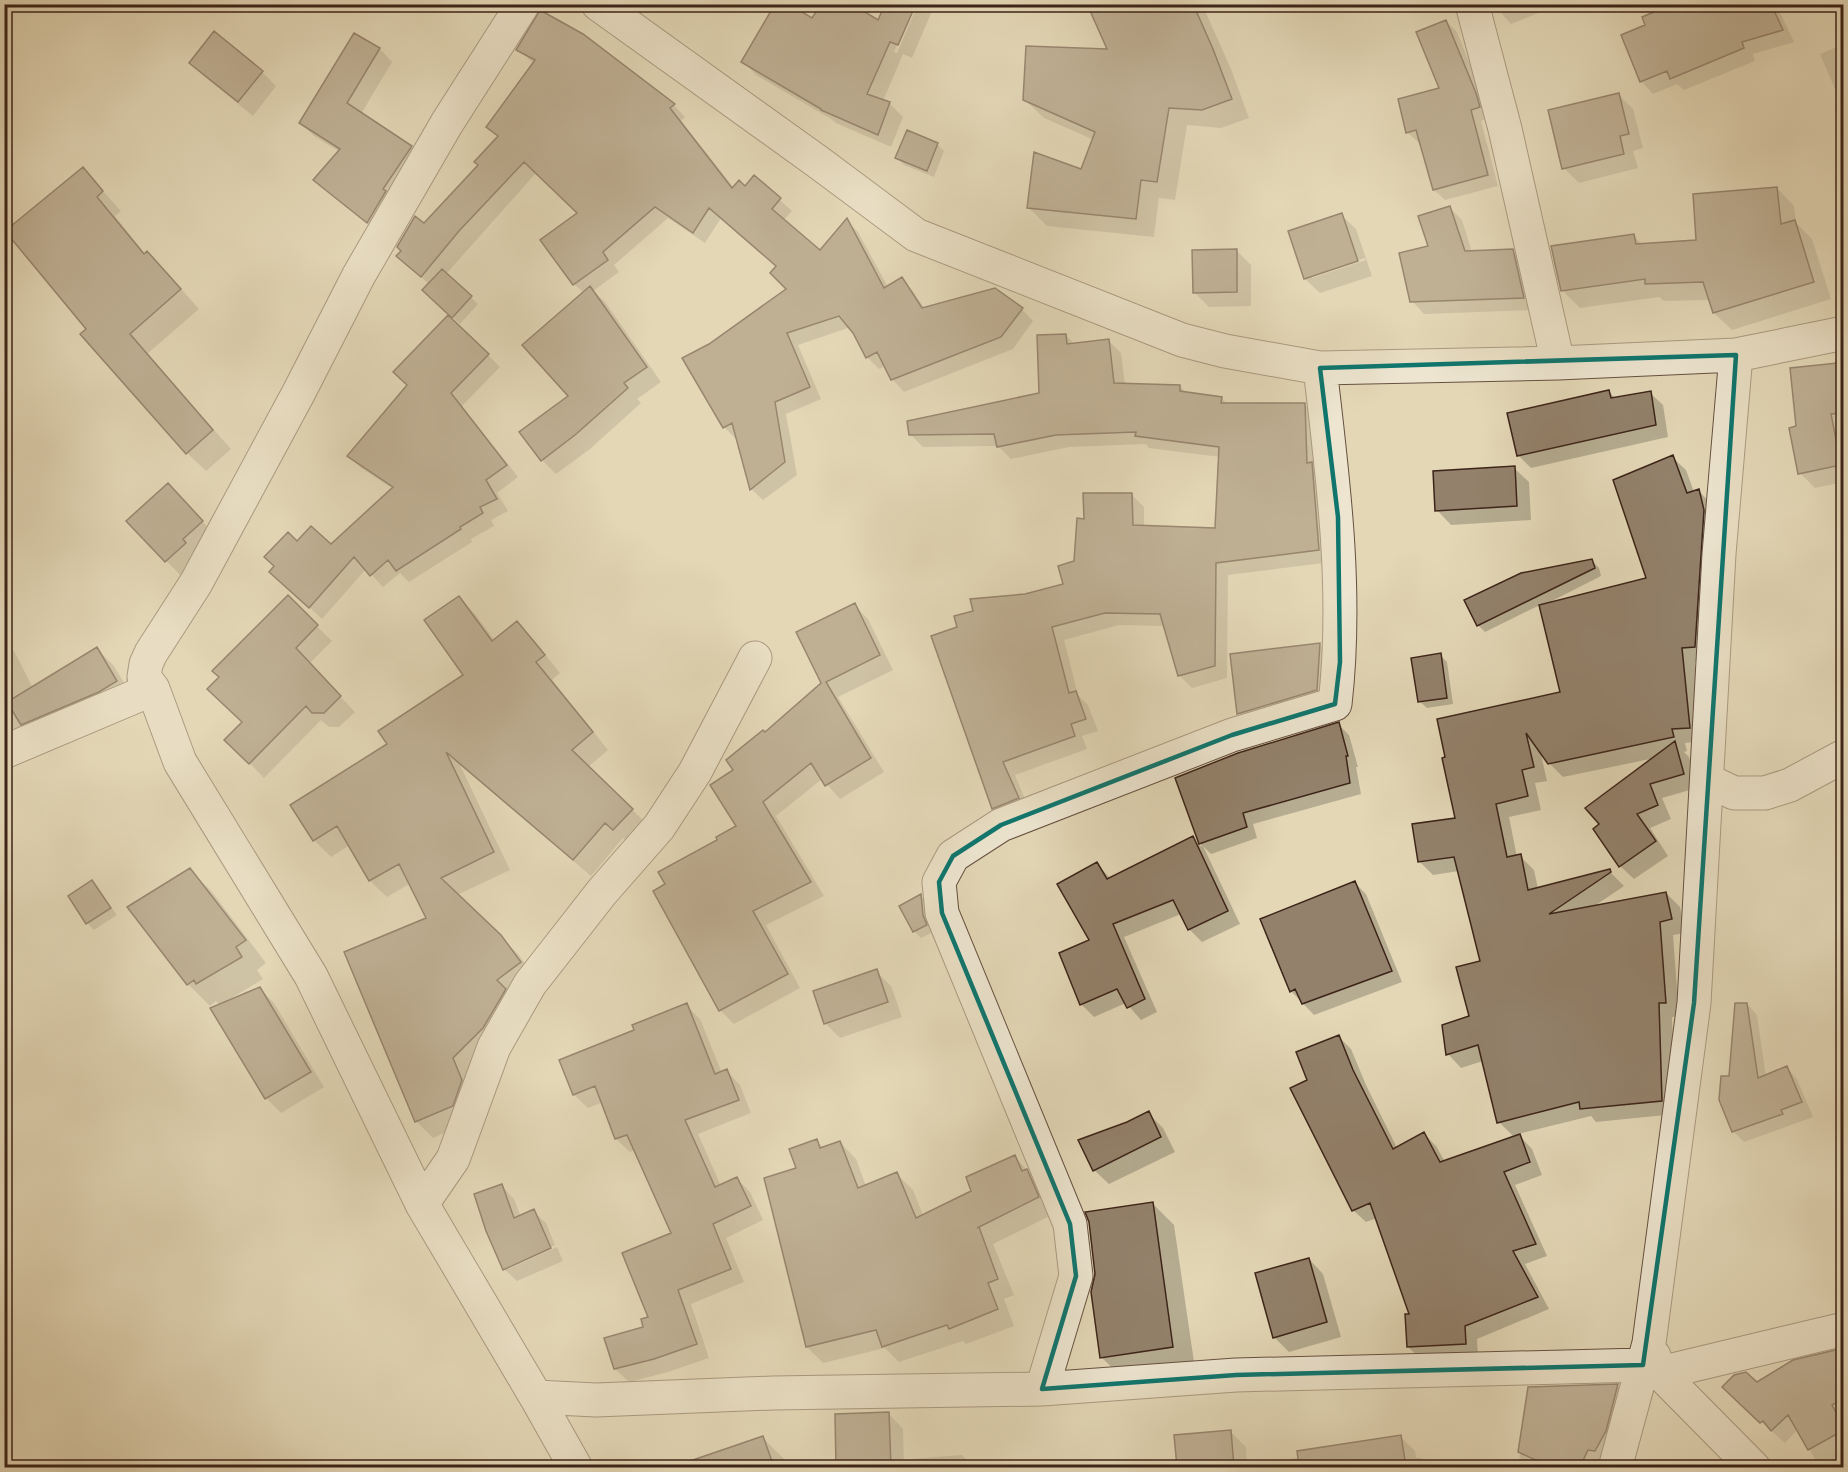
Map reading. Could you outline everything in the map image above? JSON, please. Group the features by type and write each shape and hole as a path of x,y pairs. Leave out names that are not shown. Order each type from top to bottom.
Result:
{"street":[{"path":"523,4 447,123 359,275 196,583 151,653 144,677 153,689 180,762 311,976 422,1204 576,1467"},
{"path":"598,4 916,235 1182,340 1225,351 1320,368 1558,363 1736,355 1844,333"},
{"path":"1472,4 1505,129 1558,363"},
{"path":"1615,1467 1651,1360 1694,1003 1719,554 1736,355"},
{"path":"1042,1389 1076,1276 1070,1224 942,913 939,882 953,855 1001,825 1232,735 1335,704 1340,662 1338,517 1320,368"},
{"path":"422,1204 453,1159 494,1047 530,984 602,892 659,827 695,772 755,658"},
{"path":"4,752 153,689"},
{"path":"1707,780 1734,794 1765,793 1790,785 1844,756"},
{"path":"536,1397 596,1400 1042,1389 1236,1375 1651,1360 1844,1329"},
{"path":"1651,1360 1754,1467"}],"highlighted area":[{"path":"1736,355 1694,1003 1643,1365 1236,1375 1042,1389 1076,1276 1070,1224 942,913 939,882 953,856 1001,825 1232,735 1335,704 1340,662 1338,517 1320,368"}],"building":[{"path":"775,4 789,4 812,18 821,4 852,4 878,20 885,4 916,4 898,45 890,42 867,94 890,102 878,135 821,110 741,62"},
{"path":"1087,4 1193,4 1232,99 1202,110 1169,108 1157,182 1141,180 1136,219 1027,208 1034,152 1081,169 1095,132 1023,100 1026,46 1107,49"},
{"path":"1673,4 1771,4 1783,30 1742,42 1744,48 1670,79 1667,71 1640,82 1621,35 1645,25 1642,17"},
{"path":"540,10 583,34 675,104 670,108 732,188 739,180 745,186 754,175 781,198 772,209 820,250 847,218 884,288 902,277 922,308 995,288 1023,308 1001,337 891,380 877,352 866,358 853,333 839,316 787,333 810,387 775,402 785,462 750,490 732,423 723,428 682,358 709,344 786,289 770,273 776,266 709,208 693,233 655,207 603,252 608,260 573,285 540,240 577,213 524,162 459,231 421,277 396,256 401,251 397,247 415,216 424,223 478,165 474,162 498,136 486,127 535,60 516,50"},
{"path":"1446,20 1480,107 1471,110 1488,175 1433,190 1416,130 1406,133 1398,99 1439,88 1416,32"},
{"path":"214,31 263,71 238,102 189,63"},
{"path":"354,33 380,48 347,103 412,146 383,189 386,191 367,223 313,180 340,149 299,123"},
{"path":"1619,93 1629,134 1620,136 1624,154 1562,169 1548,110"},
{"path":"907,130 938,143 927,171 895,158"},
{"path":"83,167 103,191 97,197 144,254 147,251 181,289 130,334 213,430 186,454 80,334 86,329 5,231"},
{"path":"1777,187 1781,224 1795,220 1814,282 1713,313 1703,282 1645,284 1645,279 1561,291 1551,246 1634,234 1636,244 1696,240 1693,194"},
{"path":"1450,206 1465,251 1513,249 1524,298 1410,302 1399,253 1428,246 1418,216"},
{"path":"1342,213 1358,261 1304,279 1288,231"},
{"path":"1237,249 1237,292 1193,293 1192,250"},
{"path":"442,269 472,296 452,318 422,290"},
{"path":"590,286 647,367 624,383 628,388 575,435 541,461 519,432 568,396 522,345"},
{"path":"448,315 489,354 451,393 507,465 486,480 497,499 480,507 483,513 460,527 461,529 396,571 388,560 370,576 354,557 309,608 269,572 274,566 264,557 288,532 297,541 311,526 331,544 393,487 347,456 407,385 393,372"},
{"path":"1066,334 1067,344 1109,339 1114,383 1180,385 1180,391 1222,397 1221,403 1305,403 1307,463 1312,462 1319,550 1216,563 1215,666 1178,676 1160,614 1105,613 1052,627 1069,693 1076,691 1086,719 1071,724 1075,736 1003,762 1019,798 992,809 931,636 957,627 954,616 973,611 970,599 1025,594 1063,584 1058,566 1074,561 1077,518 1084,519 1083,493 1132,493 1133,525 1215,528 1219,447 1135,436 1136,432 1056,435 997,447 994,434 909,435 907,421 1039,393 1037,335"},
{"path":"1837,363 1842,413 1831,414 1841,465 1798,474 1789,428 1796,426 1790,368"},
{"path":"1609,390 1611,398 1651,391 1656,425 1517,456 1507,413"},
{"path":"1673,455 1687,493 1699,489 1704,510 1695,647 1682,648 1690,728 1672,729 1674,737 1548,764 1526,733 1534,767 1522,770 1528,796 1496,804 1507,857 1521,854 1528,890 1610,869 1611,872 1549,914 1666,892 1672,919 1660,922 1666,1003 1659,1003 1662,1101 1580,1109 1579,1102 1497,1123 1478,1045 1446,1055 1442,1025 1469,1016 1456,967 1480,961 1454,857 1418,862 1412,824 1455,818 1442,758 1445,757 1437,719 1560,692 1539,605 1646,578 1613,480"},
{"path":"1515,466 1517,506 1435,511 1433,471"},
{"path":"168,483 203,521 183,539 186,543 165,562 126,521"},
{"path":"1592,559 1595,568 1477,626 1464,600 1521,573"},
{"path":"288,595 318,625 296,648 341,696 324,713 312,713 306,706 249,764 224,740 242,722 207,689 219,677 212,671"},
{"path":"459,596 492,641 517,621 545,655 536,662 593,732 572,750 633,809 613,830 605,823 573,860 446,752 494,852 441,878 501,935 521,962 497,980 506,989 483,1028 453,1058 462,1080 453,1106 415,1122 344,952 426,918 399,864 369,881 337,826 313,841 290,805 387,744 378,731 463,675 424,620"},
{"path":"855,603 880,655 826,682 871,758 825,786 811,763 763,802 811,882 753,911 788,974 719,1011 653,891 665,884 658,872 717,840 716,837 736,826 710,785 733,770 726,760 763,730 765,732 821,683 796,632"},
{"path":"1320,643 1317,690 1237,714 1230,654"},
{"path":"97,647 117,681 99,692 21,725 7,702"},
{"path":"1441,653 1447,698 1418,702 1411,658"},
{"path":"1339,722 1348,756 1346,756 1350,783 1243,813 1247,827 1199,844 1175,778 1238,753"},
{"path":"1675,741 1684,774 1650,784 1658,805 1637,814 1656,841 1619,867 1593,829 1599,824 1585,808"},
{"path":"1193,836 1228,911 1188,930 1173,900 1113,924 1145,999 1127,1008 1117,989 1080,1005 1059,953 1089,940 1057,884 1097,862 1107,879"},
{"path":"190,868 246,940 236,947 242,957 196,984 194,980 187,985 127,907"},
{"path":"92,880 111,908 86,924 68,896"},
{"path":"1355,881 1392,971 1302,1004 1295,989 1290,992 1260,919"},
{"path":"921,894 923,915 927,925 913,932 899,906"},
{"path":"877,969 888,1002 824,1024 813,991"},
{"path":"260,987 311,1072 265,1099 210,1008"},
{"path":"687,1003 715,1074 727,1069 739,1100 685,1120 715,1187 737,1177 751,1206 713,1224 731,1269 678,1290 697,1344 654,1359 614,1369 604,1338 643,1327 641,1319 648,1317 622,1253 671,1233 627,1135 615,1139 595,1086 573,1095 559,1060 634,1030 632,1025"},
{"path":"1735,1003 1747,1003 1758,1078 1787,1066 1802,1102 1781,1110 1783,1114 1732,1132 1719,1100 1721,1076 1729,1076"},
{"path":"1339,1035 1353,1070 1393,1149 1424,1132 1440,1162 1520,1134 1530,1162 1504,1172 1536,1244 1513,1251 1538,1297 1465,1326 1466,1344 1407,1347 1405,1314 1409,1314 1370,1203 1352,1211 1290,1088 1307,1080 1296,1052"},
{"path":"1149,1111 1161,1137 1093,1171 1078,1140 1127,1122"},
{"path":"817,1139 820,1148 840,1141 858,1188 897,1172 916,1218 971,1191 966,1177 1015,1155 1022,1171 1027,1169 1039,1197 979,1227 998,1279 988,1283 998,1309 949,1329 947,1325 882,1347 876,1330 806,1347 764,1178 796,1168 789,1149"},
{"path":"502,1184 514,1218 534,1209 551,1248 503,1270 486,1231 474,1194"},
{"path":"1153,1202 1173,1347 1100,1358 1091,1292 1095,1274 1089,1222 1085,1212"},
{"path":"1309,1258 1327,1322 1273,1338 1255,1273"},
{"path":"1844,1348 1844,1399 1832,1405 1844,1430 1808,1450 1788,1415 1771,1431 1763,1421 1760,1423 1722,1387 1734,1375 1746,1372 1757,1382 1793,1360"},
{"path":"1618,1384 1606,1431 1595,1451 1588,1450 1580,1467 1551,1467 1518,1452 1528,1387"},
{"path":"889,1412 891,1467 836,1467 835,1414"},
{"path":"1231,1430 1234,1467 1177,1467 1174,1435"},
{"path":"1401,1435 1406,1467 1299,1467 1297,1451"},
{"path":"763,1436 774,1467 685,1467 684,1463"}]}
